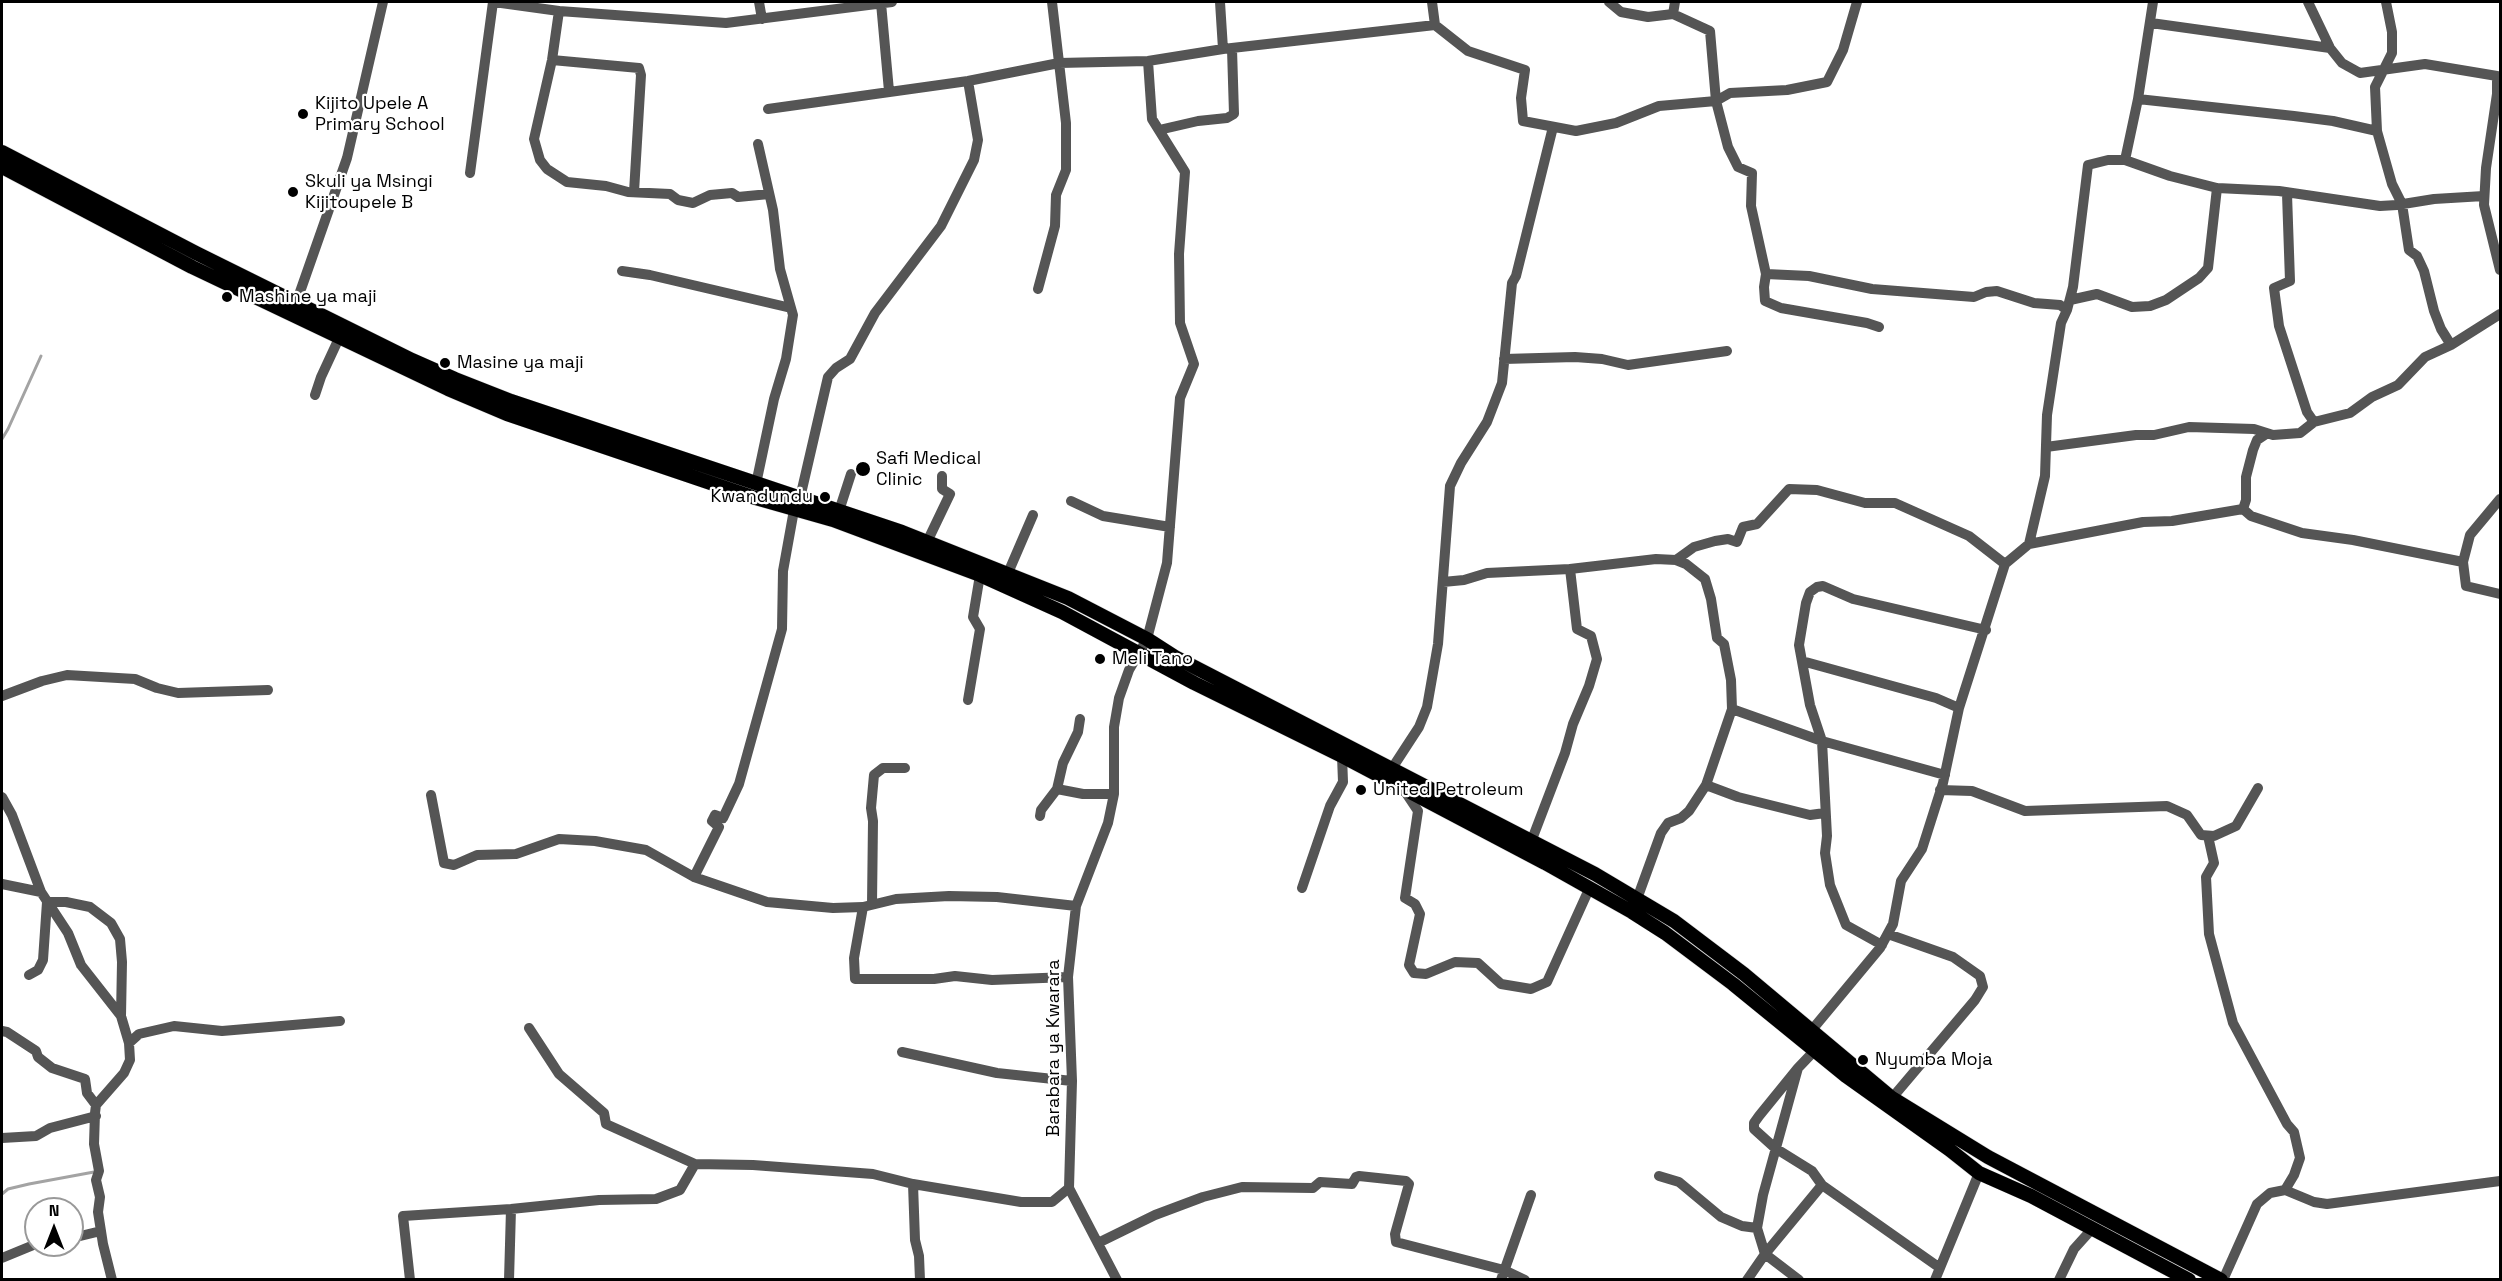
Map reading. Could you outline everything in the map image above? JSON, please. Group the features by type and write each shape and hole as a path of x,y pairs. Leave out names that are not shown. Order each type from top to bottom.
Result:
{"main road":[{"path":"2,152 340,336 448,390 507,414 797,504 839,511 1008,573 1062,612 1138,654 1342,756 1388,774 1404,790 1590,887 1665,933 1892,1098 1956,1139 2222,1280"},
{"path":"2,167 192,267 502,397 756,483 833,520 980,575 1038,593 1068,598 1147,639 1174,657 1388,774 1595,874 1674,921 1744,974 1811,1030 1819,1046 1846,1076 1979,1173 2031,1196 2189,1280"}],"street":[{"path":"294,309 347,158 383,2"},
{"path":"470,172 493,2 548,5 559,11 726,23 886,2 889,91"},
{"path":"759,2 762,19"},
{"path":"1038,289 1055,226 1056,195 1066,170 1066,123 1052,2"},
{"path":"1159,130 1198,121 1227,118 1234,114 1220,2"},
{"path":"1432,2 1435,25 1468,51 1525,70 1521,98 1523,121 1576,131 1616,123 1659,106 1716,100 1730,93 1786,90 1827,82 1843,50 1857,2"},
{"path":"1609,2 1621,12 1648,17 1673,14 1710,31 1713,44 1712,73 1716,100 1733,158 1738,167 1752,173 1751,206 1766,274 1765,301 1781,308 1879,327"},
{"path":"1673,14 1675,2"},
{"path":"2125,160 2138,99 2153,2"},
{"path":"2308,2 2330,48 2342,63 2360,73 2425,64 2498,76 2498,94 2486,168 2484,196 2487,222 2500,270"},
{"path":"2386,2 2392,32 2392,53 2375,87 2378,131 2392,184 2402,204 2409,250 2417,256 2424,272 2434,311 2451,345"},
{"path":"559,11 552,60 534,139 540,160 554,175 567,182 606,186 634,192 670,194 678,200 693,203 710,195 732,193 738,197 769,194"},
{"path":"2151,23 2330,48"},
{"path":"768,109 968,81 1059,63 1148,61 1227,49 1435,25"},
{"path":"552,60 639,68 641,75 634,192"},
{"name":"Barabara ya Kwarara","path":"1117,1280 1070,1188 1072,1081 1068,977 1076,906 1088,880 1108,823 1114,794 1114,727 1119,698 1129,670 1147,639 1167,562 1180,398 1194,364 1180,323 1179,254 1185,172 1152,119 1148,61"},
{"path":"694,877 719,827 712,821 715,815 723,818 739,784 782,629 783,571 828,377 836,368 850,360 879,308 941,226 974,160 978,140 968,81"},
{"path":"2138,99 2333,121 2378,131"},
{"path":"1388,774 1419,727 1427,707 1438,644 1450,486 1461,463 1487,422 1502,383 1512,283 1516,276 1553,127"},
{"path":"756,483 774,399 786,359 793,315 780,269 769,194 758,144"},
{"path":"2029,544 2045,476 2047,415 2061,323 2069,305 2088,165 2108,160 2125,160 2170,176 2217,188 2311,195 2380,206 2484,196"},
{"path":"1766,274 1809,276 1872,289 1974,297 1986,292 1997,291 2034,303 2060,305 2069,305 2097,294 2132,307 2150,306 2166,300 2199,278 2208,268 2217,188"},
{"path":"2287,194 2290,281 2274,288 2279,326 2307,412 2314,422"},
{"path":"622,271 650,275 791,308"},
{"path":"2046,447 2136,435 2154,435 2189,427 2254,429 2266,434 2300,433 2314,422 2350,413 2372,397 2398,385 2425,357 2451,345 2500,314"},
{"path":"315,395 340,336"},
{"path":"1504,359 1575,357 1602,359 1628,365 1727,351"},
{"path":"2242,509 2246,500 2246,477 2253,450 2257,440 2266,434"},
{"path":"839,511 851,474"},
{"path":"927,542 950,494 942,489 942,476"},
{"path":"1676,560 1694,547 1728,539 1737,542 1743,527 1757,524 1789,489 1817,490 1865,503 1895,503 1969,536 2005,564"},
{"path":"2500,499 2470,535 2463,562 2466,586 2500,594"},
{"path":"1071,501 1103,516 1170,527"},
{"path":"1811,1030 1882,945 1893,924 1901,881 1922,849 1945,776 1959,708 1986,630 2005,564 2029,544 2143,522 2172,521 2242,509 2251,516 2302,533 2354,540 2463,562"},
{"path":"1008,573 1033,515"},
{"path":"1443,582 1464,580 1487,573 1570,568 1656,559 1676,560 1686,564 1705,579 1711,599 1717,638 1724,644 1731,680 1732,709 1706,785 1689,811 1681,819 1668,823 1661,833 1637,899"},
{"path":"1531,842 1597,659 1591,636 1577,629 1570,568"},
{"path":"968,700 980,629 973,617 980,575"},
{"path":"1882,945 1846,925 1830,885 1825,852 1822,741 1810,705 1798,645 1800,628 1810,592 1823,586 1853,598 1986,630"},
{"path":"1802,661 1936,698 1959,708"},
{"path":"2,696 42,681 67,675 135,679 178,693 268,690"},
{"path":"1732,709 1822,741 1945,776"},
{"path":"1040,816 1041,810 1057,789 1063,763 1074,742 1080,719"},
{"path":"1302,888 1330,806 1343,783 1342,756"},
{"path":"905,768 882,768 874,775 868,905 854,958 855,979 934,979 955,976 992,980 1068,977"},
{"path":"1706,785 1738,797 1810,815 1825,813"},
{"path":"1940,790 1972,792 2025,811 2167,807 2187,815 2201,835 2214,836 2235,826 2258,788"},
{"path":"1057,789 1083,794 1114,794"},
{"path":"1404,790 1419,811 1405,897 1415,904 1420,914 1409,965 1414,973 1426,974 1455,962 1478,963 1502,984 1531,989 1547,982 1590,887"},
{"path":"431,795 444,863 454,865 477,855 516,854 559,839 595,841 646,850 694,877 767,902 833,908 868,905 896,899 949,896 997,897 1076,906"},
{"path":"2,797 12,815 42,892 68,933 81,965 121,1016"},
{"path":"2208,836 2214,863 2206,877 2209,934 2233,1023 2282,1115 2294,1132 2300,1158 2285,1190"},
{"path":"2,884 42,892"},
{"path":"29,975 38,970 43,960 47,902"},
{"path":"2,1138 36,1136 50,1128 96,1111 124,1073 130,1060 129,1043 121,1016 120,939 111,922 90,907 66,902 47,902"},
{"path":"1888,934 1953,957 1980,976 1983,987 1975,1000 1892,1098"},
{"path":"129,1043 140,1034 174,1026 222,1031 340,1021"},
{"path":"529,1028 559,1074 604,1113 606,1124 694,1164 753,1165 873,1174 913,1184 1021,1202 1052,1202 1070,1188"},
{"path":"2,1031 36,1051 38,1057 52,1068 85,1079 87,1093 96,1111 94,1144 99,1171 96,1180 100,1197 98,1212 112,1280"},
{"path":"1819,1046 1798,1068 1754,1123 1754,1129 1775,1148 1812,1171 1822,1185 1940,1268"},
{"path":"902,1052 997,1073 1072,1081"},
{"path":"1798,1068 1775,1148 1757,1228 1765,1254 1799,1280"},
{"path":"410,1280 403,1216 511,1209 599,1200 656,1199 680,1190 694,1164"},
{"path":"1935,1280 1979,1173"},
{"path":"1098,1243 1155,1215 1203,1197 1242,1187 1313,1188 1320,1182 1352,1184 1359,1176 1407,1181 1409,1184 1395,1234 1396,1242 1525,1280"},
{"path":"1659,1176 1679,1182 1720,1217 1742,1226 1757,1228"},
{"path":"2222,1280 2257,1204 2270,1193 2285,1190 2314,1202 2327,1204 2500,1181"},
{"path":"913,1184 915,1240 919,1256 920,1280"},
{"path":"1747,1280 1765,1254 1822,1185"},
{"path":"1502,1275 1531,1195"},
{"path":"509,1280 511,1209"},
{"path":"2059,1280 2074,1249 2092,1229"},
{"path":"84,1235 101,1231"},
{"path":"2,1258 24,1249"}],"waterway":[{"path":"2,439 41,356"},
{"path":"2,1194 8,1189 94,1172"}],"place":[{"name":"Kijito Upele A Primary School","path":"303,114"},
{"name":"Skuli ya Msingi Kijitoupele B","path":"293,192"},
{"name":"Mashine ya maji","path":"227,297"},
{"name":"Masine ya maji","path":"445,363"},
{"name":"Safi Medical Clinic","path":"863,469"},
{"name":"Kwandundu","path":"825,497"},
{"name":"Meli Tano","path":"1100,659"},
{"name":"United Petroleum","path":"1361,790"},
{"name":"Nyumba Moja","path":"1863,1060"}]}
